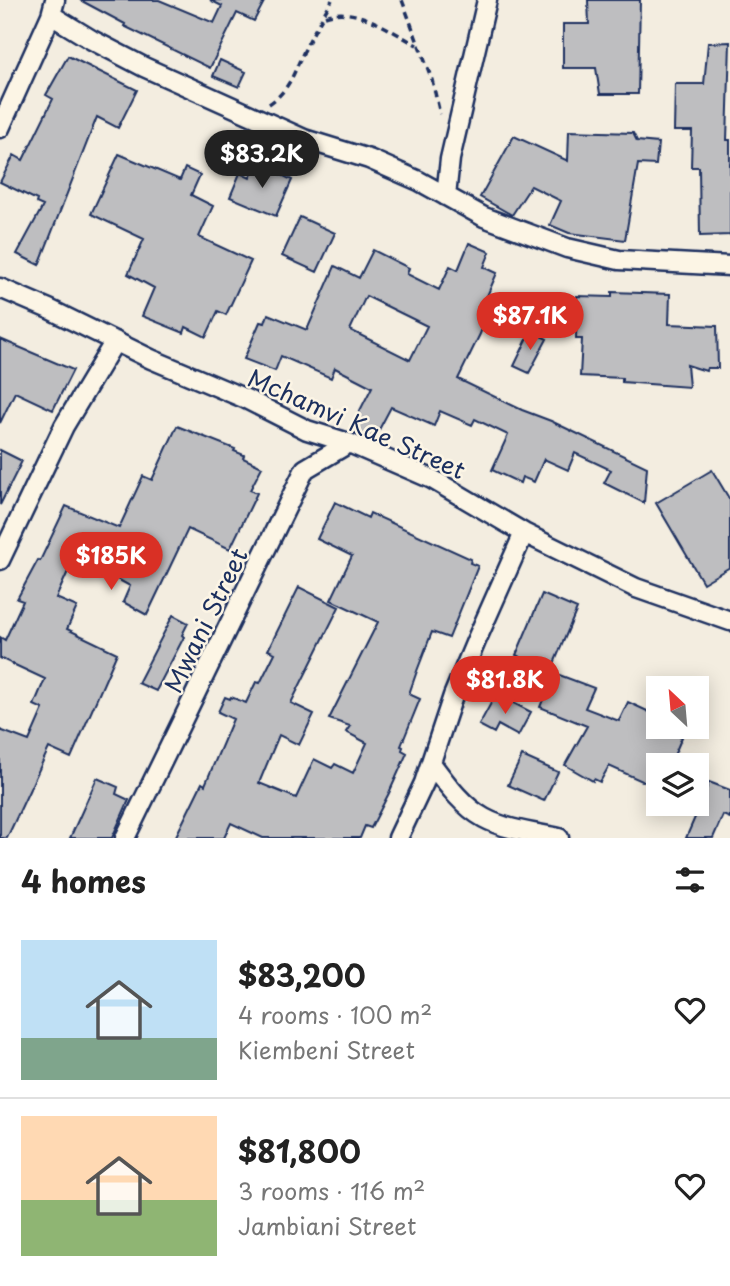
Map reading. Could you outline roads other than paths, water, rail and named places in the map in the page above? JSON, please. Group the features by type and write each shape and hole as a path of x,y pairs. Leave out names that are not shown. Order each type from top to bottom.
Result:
{"street":[{"path":"446,196 450,159 487,0"},
{"path":"0,128 53,8 92,40 144,67 304,139 369,159 484,217 567,248 591,254 631,261 730,266"},
{"name":"Mchamvi Kae Street","path":"0,288 151,359 246,399 307,430 349,443 432,479 524,533 636,588 730,621"},
{"path":"0,560 64,426 115,341"},
{"name":"Mwani Street","path":"125,838 305,469 349,443"},
{"path":"398,838 430,763 471,652 524,533"},
{"path":"430,763 453,793 484,818 559,838"}]}
